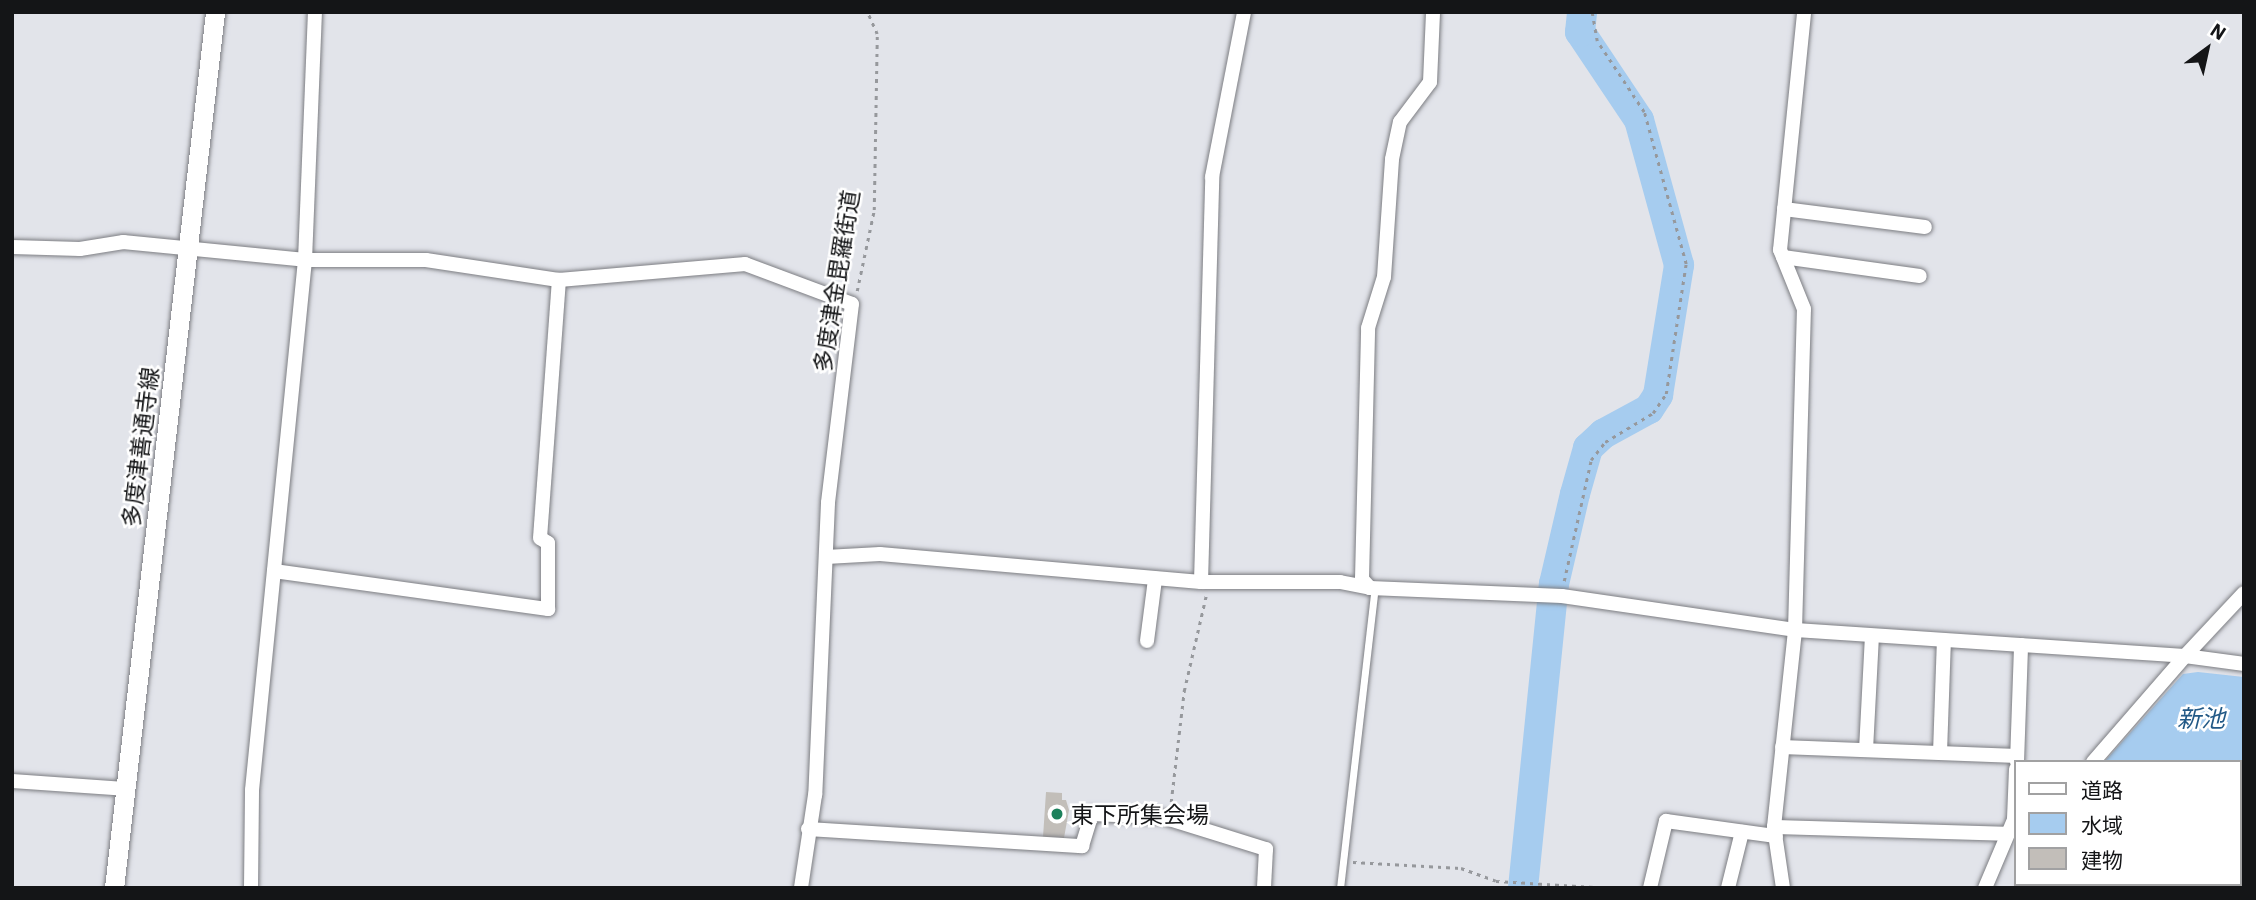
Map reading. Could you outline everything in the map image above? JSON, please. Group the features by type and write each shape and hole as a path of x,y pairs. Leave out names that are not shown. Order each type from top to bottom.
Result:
{"main road":[{"name":"多度津善通寺線","path":"114,888 215,12"}],"street":[{"path":"251,888 252,790 305,260 315,12"},
{"path":"1204,582 1212,177 1244,12"},
{"path":"1373,590 1362,579 1368,328 1384,277 1392,159 1400,122 1430,82 1433,12"},
{"path":"1783,888 1775,832 1795,630 1804,309 1783,257 1784,209 1804,12"},
{"path":"1784,209 1925,227"},
{"path":"12,247 80,249 123,242 188,246 305,260 426,260 558,280 745,264 852,304"},
{"path":"1783,257 1868,274 1920,276"},
{"path":"274,571 548,608 548,544 540,538 558,280"},
{"name":"多度津金毘羅街道","path":"801,888 808,830 816,795 826,557 852,304"},
{"path":"826,557 880,554 1155,579 1204,582 1340,582 1373,590 1557,596 1795,630 2185,656 2244,664"},
{"path":"1147,640 1155,579"},
{"path":"2095,760 2244,593"},
{"path":"1866,750 1872,636"},
{"path":"1940,753 1944,641"},
{"path":"2016,760 2021,645"},
{"path":"1782,747 1940,753 2014,762"},
{"path":"12,781 125,789"},
{"path":"808,830 1082,846 1092,814 1169,819 1266,849 1264,888"},
{"path":"1985,888 2014,819"},
{"path":"1650,888 1666,821 1742,832 2006,834"},
{"path":"1728,888 1742,832"}],"lane":[{"path":"1340,888 1373,590"}],"path":[{"name":"多度津金毘羅街道","path":"852,304 863,275 874,210 877,34 867,12"},
{"path":"1557,596 1591,460 1605,442 1653,412 1666,394 1686,264 1644,111 1597,41 1592,12"},
{"path":"1169,819 1184,691 1204,582"},
{"path":"1343,862 1461,868 1496,881 1611,888"}],"water":[{"name":"新池","path":"2198,672 2244,677 2244,888 2032,888 2242,886 2242,760 2106,760 2183,674"}],"building":[{"name":"東下所集会場","path":"1046,792 1062,793 1062,800 1066,800 1069,810 1064,838 1043,837"}],"waterway":[{"path":"1523,888 1554,584 1575,494 1588,448 1603,434 1649,409 1658,395 1679,265 1639,120 1580,32 1582,12"}],"place":[{"name":"東下所集会場","path":"1057,814"}]}
